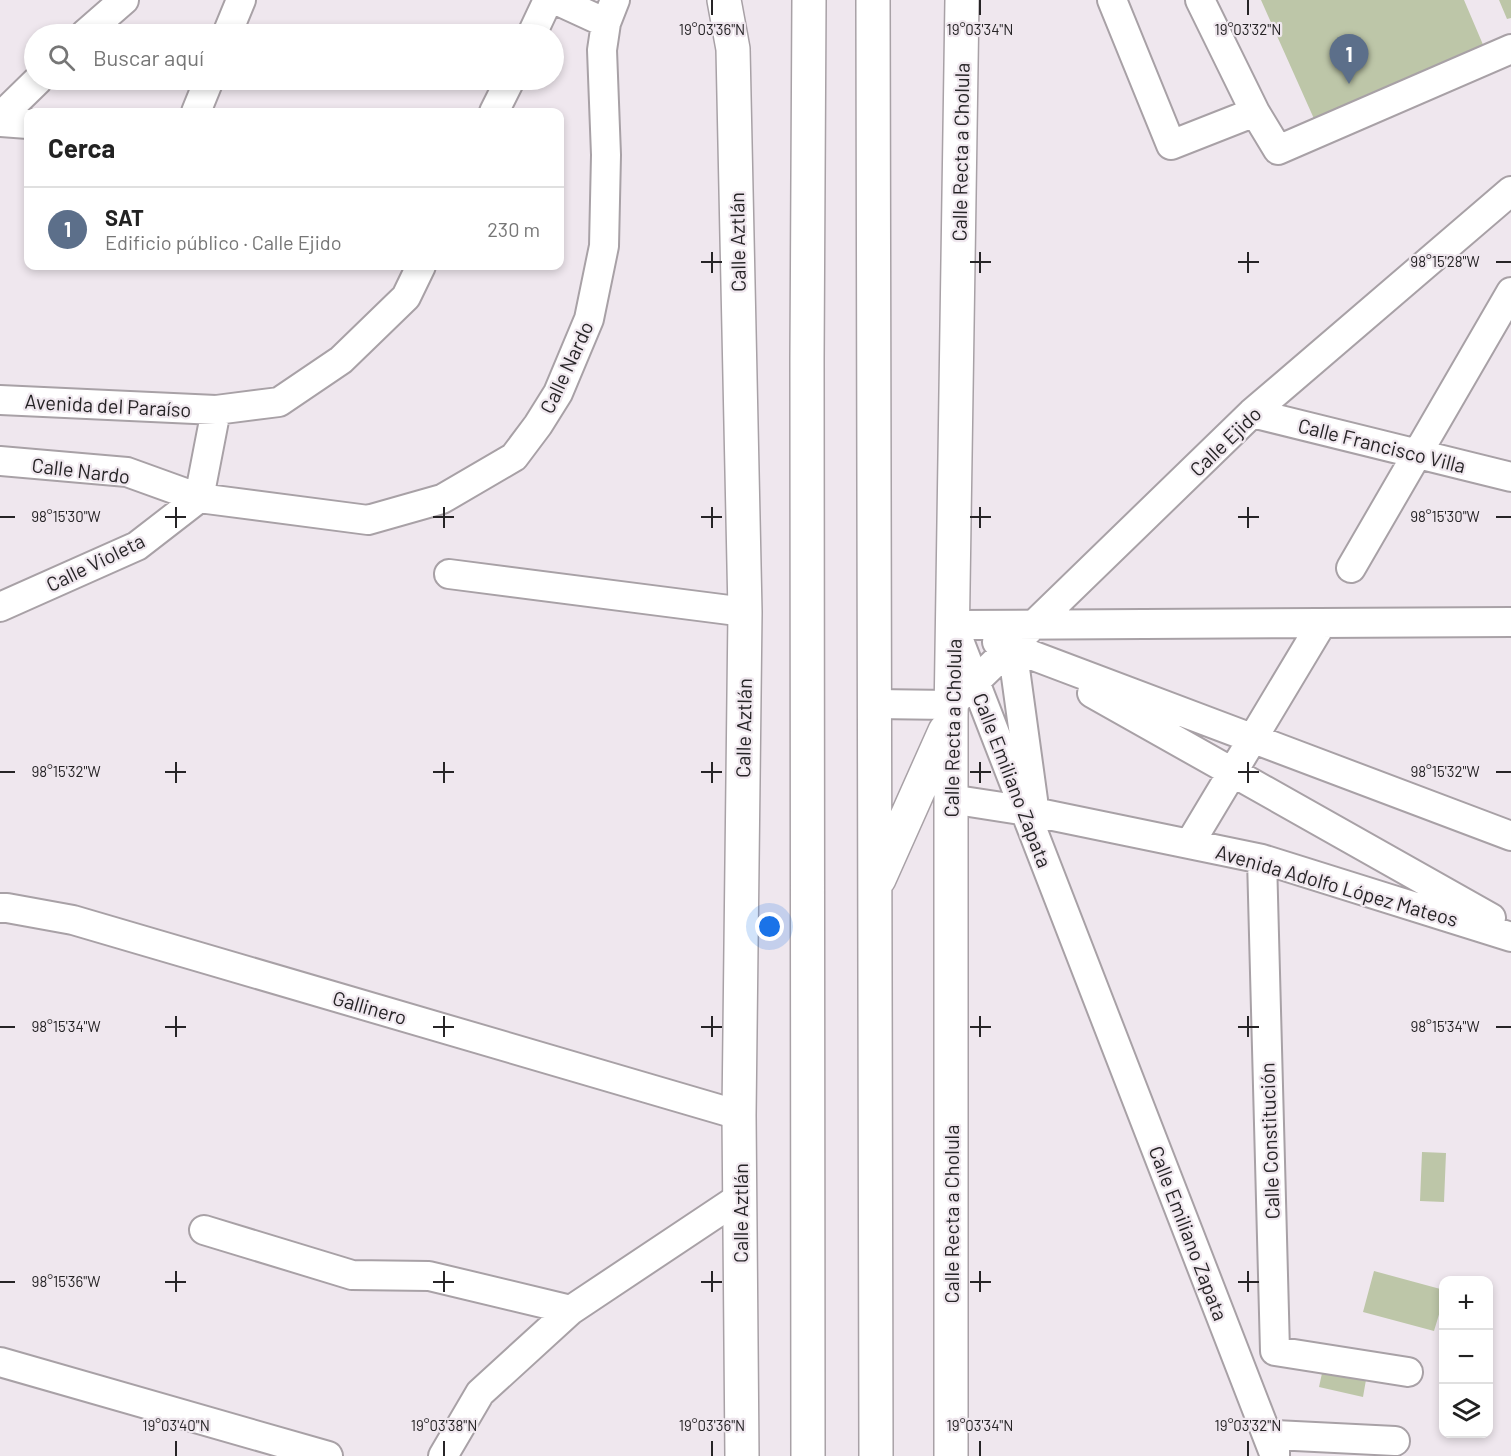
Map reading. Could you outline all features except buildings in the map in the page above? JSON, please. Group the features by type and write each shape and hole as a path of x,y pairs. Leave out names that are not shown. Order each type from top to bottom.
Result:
{"main road":[{"name":"Calle Aztlán","path":"724,0 733,49 745,612 739,1115 742,1456"},
{"path":"808,1456 809,0"},
{"path":"873,0 876,1456"},
{"name":"Calle Recta a Cholula","path":"951,1456 950,799 962,0"},
{"path":"875,889 951,711"}],"street":[{"path":"96,24 124,0"},
{"path":"231,24 241,0"},
{"path":"537,24 548,0"},
{"name":"Calle Nardo","path":"0,460 128,472 199,498 368,520 442,500 514,457 558,393 589,319 604,246 606,155 602,50 611,11 556,0"},
{"path":"1112,0 1171,145 1255,112"},
{"path":"1200,0 1255,112 1278,150 1511,49"},
{"path":"0,117 28,90"},
{"path":"198,108 205,90"},
{"path":"496,108 505,90"},
{"path":"0,122 24,124"},
{"name":"Calle Ejido","path":"951,711 975,682 1252,413 1511,192"},
{"name":"Avenida del Paraíso","path":"0,400 216,410 279,402 341,360 406,297 419,270"},
{"path":"1351,568 1419,455 1511,292"},
{"path":"199,498 216,410"},
{"name":"Calle Francisco Villa","path":"1252,413 1511,477"},
{"name":"Calle Violeta","path":"0,607 137,546 199,498"},
{"path":"449,574 745,612"},
{"path":"953,625 1511,622"},
{"path":"1190,843 1322,623"},
{"name":"Avenida Adolfo López Mateos","path":"953,625 1008,650 1233,772 1511,929"},
{"name":"Calle Emiliano Zapata","path":"953,625 1029,812 1275,1451"},
{"path":"1008,650 1029,812"},
{"name":"Avenida Adolfo López Mateos","path":"1008,650 1511,836"},
{"path":"875,704 951,711"},
{"name":"Avenida Adolfo López Mateos","path":"950,799 1029,812 1262,859 1511,937"},
{"name":"Calle Constitución","path":"1262,859 1275,1351 1408,1372"},
{"name":"Gallinero","path":"0,908 73,920 739,1115"},
{"path":"443,1456 480,1392 572,1310 740,1198"},
{"path":"204,1230 352,1275 429,1276 572,1310"},
{"path":"0,1362 328,1456"},
{"path":"1275,1451 1395,1441"}],"place":[{"name":"SAT","path":"1349,84"}]}
